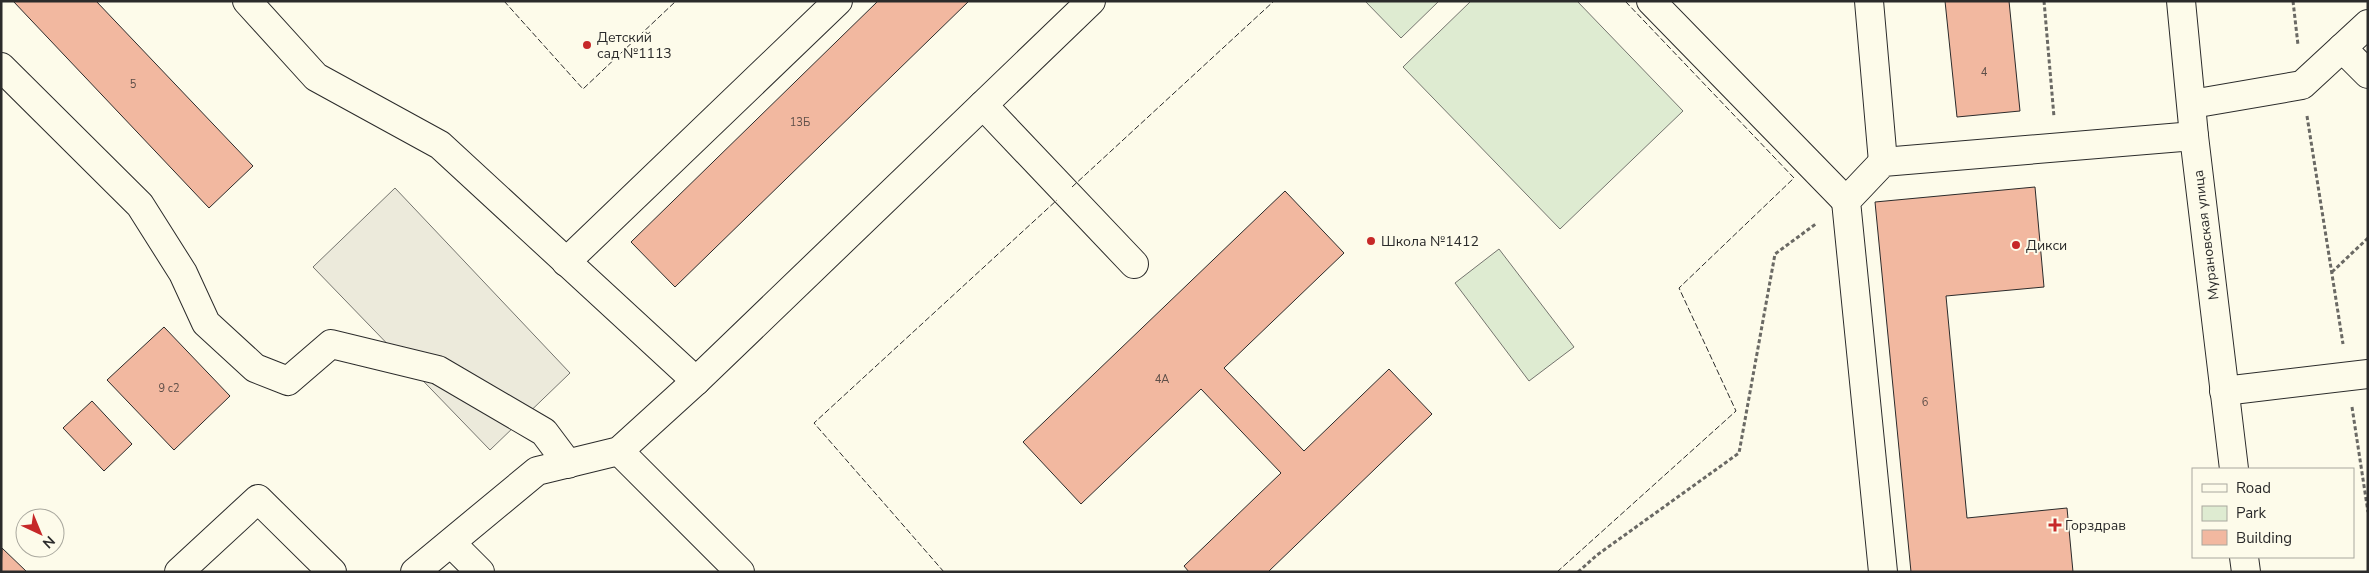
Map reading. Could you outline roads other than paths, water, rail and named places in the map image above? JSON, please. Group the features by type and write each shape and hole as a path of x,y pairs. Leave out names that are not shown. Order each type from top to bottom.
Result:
{"street":[{"path":"247,1 316,77 440,145 696,380"},
{"path":"566,262 838,1"},
{"path":"415,572 537,471 619,451 696,380 1091,1"},
{"path":"1651,1 1846,201 1883,572"},
{"path":"1869,1 1883,162"},
{"name":"Мурановская улица","path":"2181,1 2194,136 2234,468"},
{"path":"2192,104 2302,84 2368,24"},
{"path":"2342,48 2368,74"},
{"path":"1,67 140,205 183,273 206,323 255,368 288,381 331,344 438,370 544,432 568,464"},
{"path":"983,105 1134,264"},
{"path":"1846,201 1883,162 2194,136"},
{"path":"2224,391 2358,375"},
{"path":"619,451 740,572"},
{"path":"179,572 258,499 332,572"},
{"path":"451,543 480,572"},
{"path":"2244,558 2246,572"}],"place":[{"name":"Детский сад №1113","path":"587,45"},
{"name":"Школа №1412","path":"1371,241"},
{"name":"Дикси","path":"2016,245"},
{"name":"Горздрав","path":"2055,525"}]}
